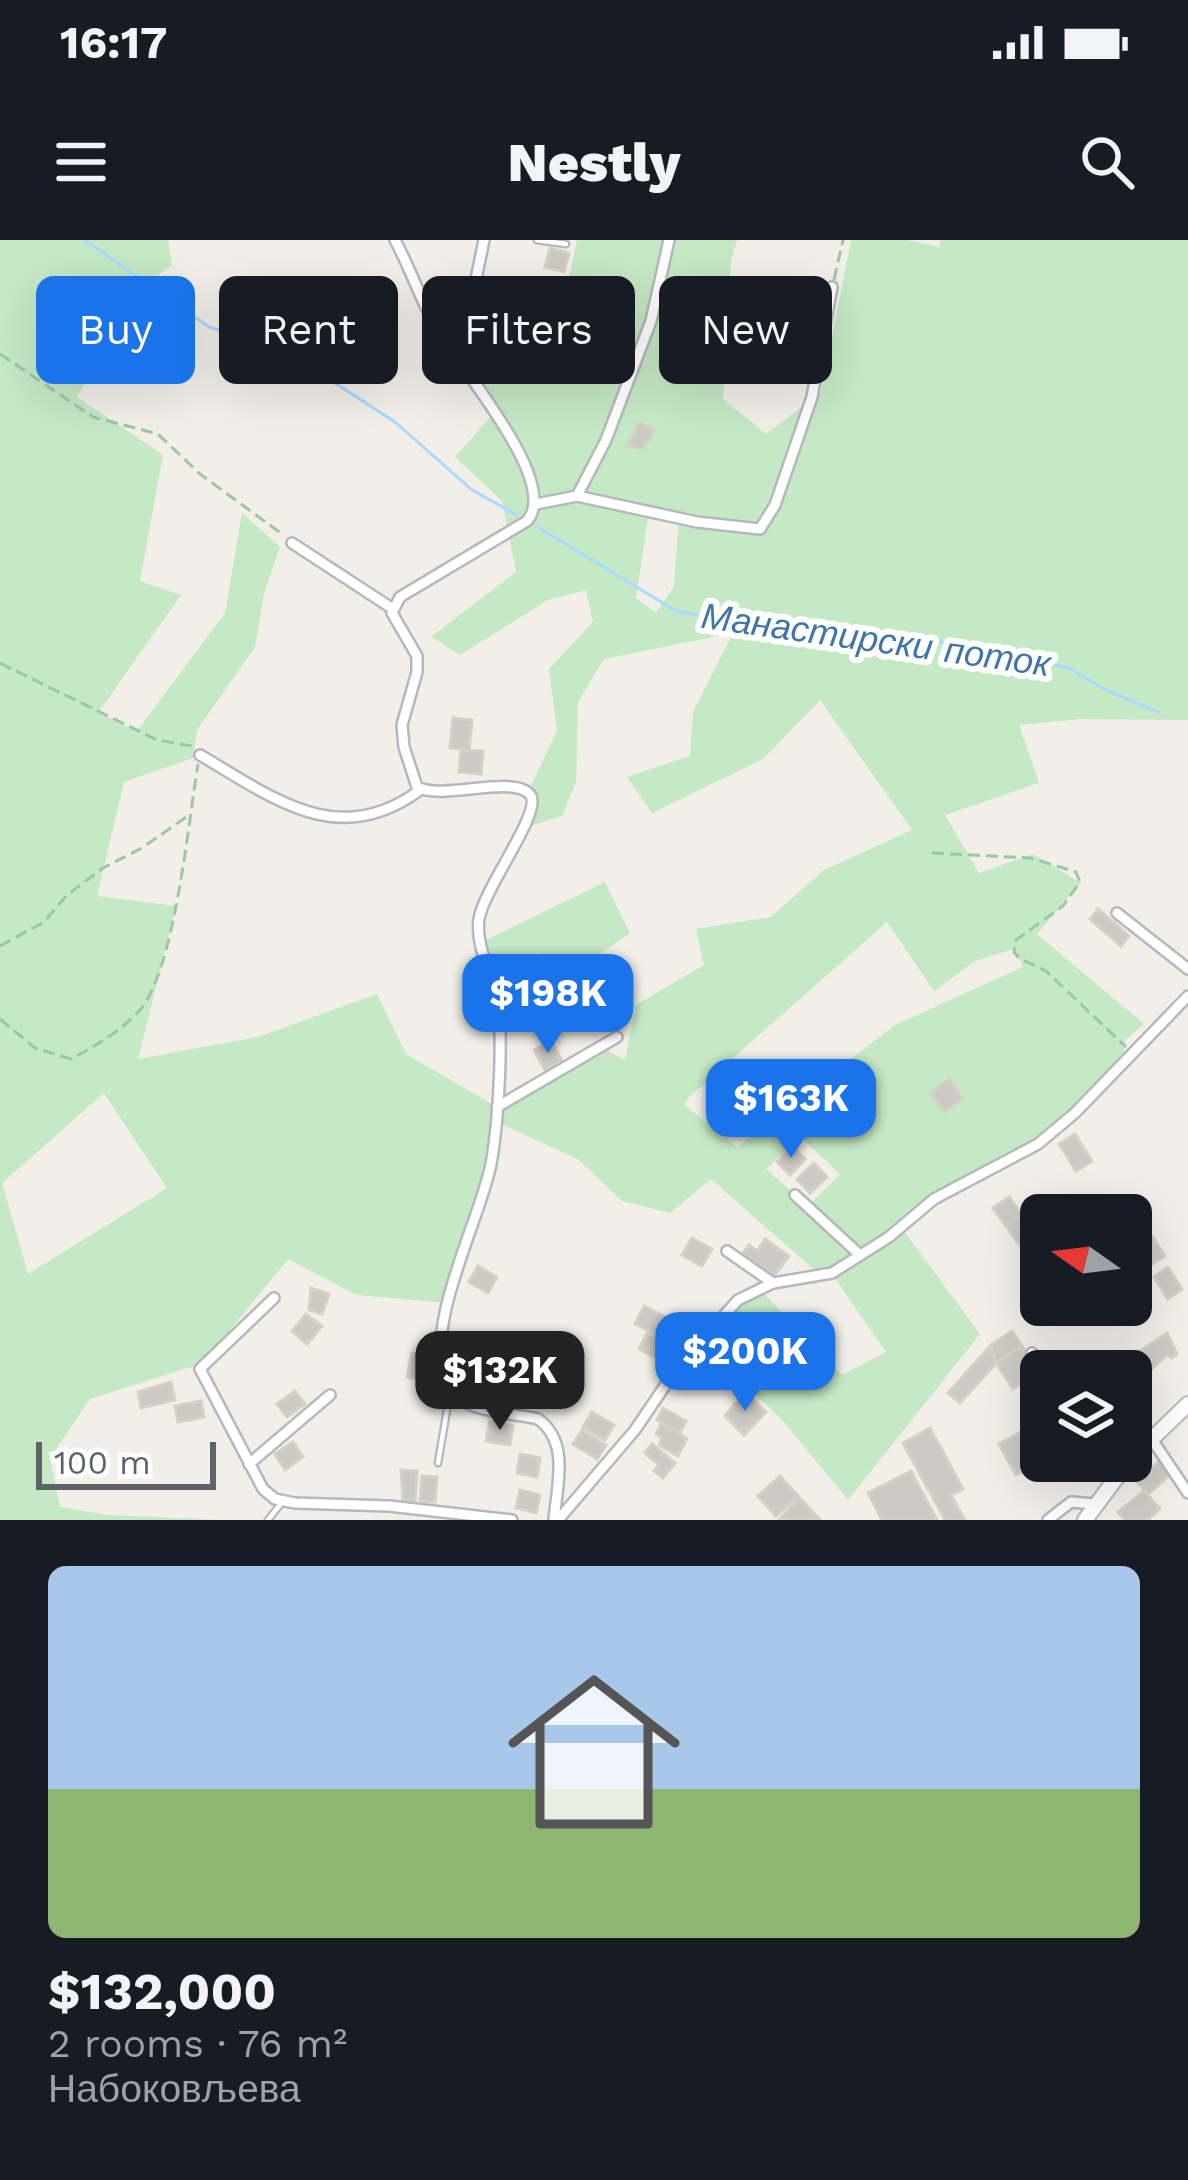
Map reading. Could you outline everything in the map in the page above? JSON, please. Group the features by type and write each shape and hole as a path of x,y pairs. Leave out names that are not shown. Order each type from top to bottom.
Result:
{"main road":[{"path":"1152,1437 1188,1404"},
{"path":"1085,1520 1112,1482"}],"street":[{"path":"395,240 422,298"},
{"path":"477,276 484,240"},
{"path":"577,496 606,440 651,321 669,240"},
{"path":"420,790 401,725 417,672 417,656 394,622 393,609 400,598 526,520 536,504 507,432 475,384"},
{"path":"536,504 577,496 697,522 760,530 775,505 814,384"},
{"path":"292,543 393,609"},
{"path":"200,755 271,798 313,814 363,817 406,801 420,790 446,793 510,785 528,792 533,800 527,827 492,882 478,922 500,1024 497,1107 484,1196 454,1270 442,1360 450,1392 464,1402 538,1419 548,1426 559,1450 556,1520"},
{"path":"1117,913 1188,969"},
{"path":"556,1520 738,1300 773,1283 832,1273 934,1199 1038,1144 1076,1114 1188,996"},
{"path":"497,1107 617,1037"},
{"path":"795,1195 860,1255"},
{"path":"727,1251 773,1283"},
{"path":"274,1298 200,1370 263,1490 284,1501 425,1509 512,1520"},
{"path":"249,1464 330,1395"},
{"path":"1152,1439 1188,1493"},
{"path":"1048,1520 1071,1502 1095,1504"}],"lane":[{"path":"537,240 566,244"},
{"path":"438,1463 450,1392"},
{"path":"268,1520 284,1501"}],"path":[{"path":"832,287 843,240"},
{"path":"0,355 104,422 158,434 200,474 292,543"},
{"path":"0,663 157,740 193,746 200,755 162,974 141,1008 110,1038 71,1059 35,1048 0,1018"},
{"path":"0,946 44,922 67,895 103,868 190,814"},
{"path":"932,854 1031,858 1076,872 1080,880 1072,896 1016,940 1014,952 1046,971 1132,1054"}],"green space":[{"path":"0,240 168,240 172,265 158,276 36,276 36,384 84,384 77,397 163,455 140,581 181,595 98,713 137,731 225,613 242,513 280,547 264,594 255,647 197,730 193,758 124,782 97,896 176,906 138,1059 258,1037 377,994 406,1054 497,1107 602,1048 625,1060 636,1005 704,965 696,929 771,917 824,870 912,830 820,700 763,759 652,813 627,777 690,756 693,712 733,633 604,659 578,702 576,782 562,816 527,827 528,792 557,731 549,669 593,622 586,590 548,600 460,655 431,637 516,572 502,501 455,457 494,413 475,384 635,384 635,276 569,276 577,240 737,240 730,276 659,276 659,384 724,384 723,399 766,434 821,393 823,384 832,384 832,337 851,240 908,240 939,247 940,240 1188,240 1188,720 1080,719 1019,725 1039,783 945,815 979,873 1033,854 1081,883 1037,934 1144,1024 1125,1040 1123,1064 1038,1144 965,1183 901,1227 980,1334 848,1500 784,1422 735,1375 713,1326 759,1288 842,1375 886,1352 832,1274 820,1275 711,1179 670,1213 622,1201 579,1160 497,1122 491,1161 448,1303 357,1295 288,1259 203,1363 90,1399 50,1458 60,1507 107,1515 222,1520 0,1520","holes":["649,511 679,516 674,586 656,613 636,598","887,922 934,991 975,961 1014,949 1023,967 895,1025 737,1147 684,1105","104,1093 167,1188 28,1274 2,1183","800,1136 840,1174 808,1206 766,1169"]},
{"path":"605,882 630,933 565,978 538,953 489,968 482,942"}],"building":[{"path":"550,248 569,253 564,272 545,267"},
{"path":"639,423 654,429 643,450 628,445"},
{"path":"453,718 472,720 469,750 450,748"},
{"path":"461,750 483,751 481,774 459,772"},
{"path":"1098,909 1129,936 1121,946 1090,919"},
{"path":"551,1041 562,1061 545,1070 534,1050"},
{"path":"949,1079 963,1098 945,1112 930,1093"},
{"path":"1075,1134 1092,1161 1076,1171 1059,1144"},
{"path":"792,1146 805,1159 790,1175 777,1162"},
{"path":"814,1163 827,1177 810,1193 797,1179"},
{"path":"1009,1197 1020,1216 1006,1226 993,1208"},
{"path":"1020,1216 1020,1244 1019,1245 1006,1226"},
{"path":"692,1238 712,1249 702,1266 682,1255"},
{"path":"1152,1238 1165,1256 1152,1264"},
{"path":"765,1239 789,1256 774,1276 742,1254 749,1245 757,1251"},
{"path":"478,1266 497,1277 488,1293 469,1282"},
{"path":"1168,1267 1182,1289 1168,1299 1154,1277"},
{"path":"311,1288 329,1294 322,1314 309,1310"},
{"path":"644,1306 664,1316 656,1334 635,1324"},
{"path":"306,1314 322,1326 307,1344 292,1331"},
{"path":"1012,1331 1022,1346 996,1363 991,1345"},
{"path":"647,1333 669,1345 661,1361 639,1349"},
{"path":"1167,1333 1177,1354 1167,1355 1152,1369 1152,1350 1142,1350"},
{"path":"991,1345 996,1363 960,1403 948,1393"},
{"path":"1022,1346 1020,1384 1013,1389 996,1363"},
{"path":"412,1353 432,1357 427,1382 407,1377"},
{"path":"171,1382 175,1400 141,1408 138,1392"},
{"path":"295,1391 305,1404 287,1417 277,1404"},
{"path":"745,1392 766,1412 744,1435 725,1416"},
{"path":"201,1401 204,1417 178,1422 175,1406"},
{"path":"663,1408 686,1421 680,1433 657,1420"},
{"path":"592,1412 614,1425 605,1440 583,1427"},
{"path":"490,1421 513,1426 510,1445 486,1441"},
{"path":"661,1423 687,1438 678,1456 659,1445 662,1438 656,1434"},
{"path":"930,1428 963,1489 951,1495 965,1520 945,1520 903,1443"},
{"path":"582,1430 606,1445 597,1459 573,1444"},
{"path":"1020,1432 1020,1473 1016,1475 999,1444"},
{"path":"293,1442 303,1457 285,1470 275,1454"},
{"path":"652,1444 675,1463 663,1478 654,1471 659,1465 645,1453"},
{"path":"520,1454 540,1458 537,1477 517,1473"},
{"path":"1159,1462 1170,1475 1148,1494 1137,1482 1152,1482 1152,1468"},
{"path":"401,1470 417,1471 415,1502 403,1501"},
{"path":"911,1471 937,1520 882,1520 868,1493"},
{"path":"422,1476 437,1477 435,1502 420,1501"},
{"path":"780,1476 798,1496 776,1516 758,1496"},
{"path":"520,1490 540,1495 536,1513 516,1508"},
{"path":"1144,1491 1160,1509 1147,1520 1125,1520 1118,1512"},
{"path":"799,1497 820,1520 779,1520"}],"waterway":[{"name":"Манастирски поток","path":"85,240 209,327 287,352 395,422 472,490 517,515"},
{"name":"Манастирски поток","path":"536,526 676,611 765,627 866,630 955,644 1069,668 1158,712"}]}
